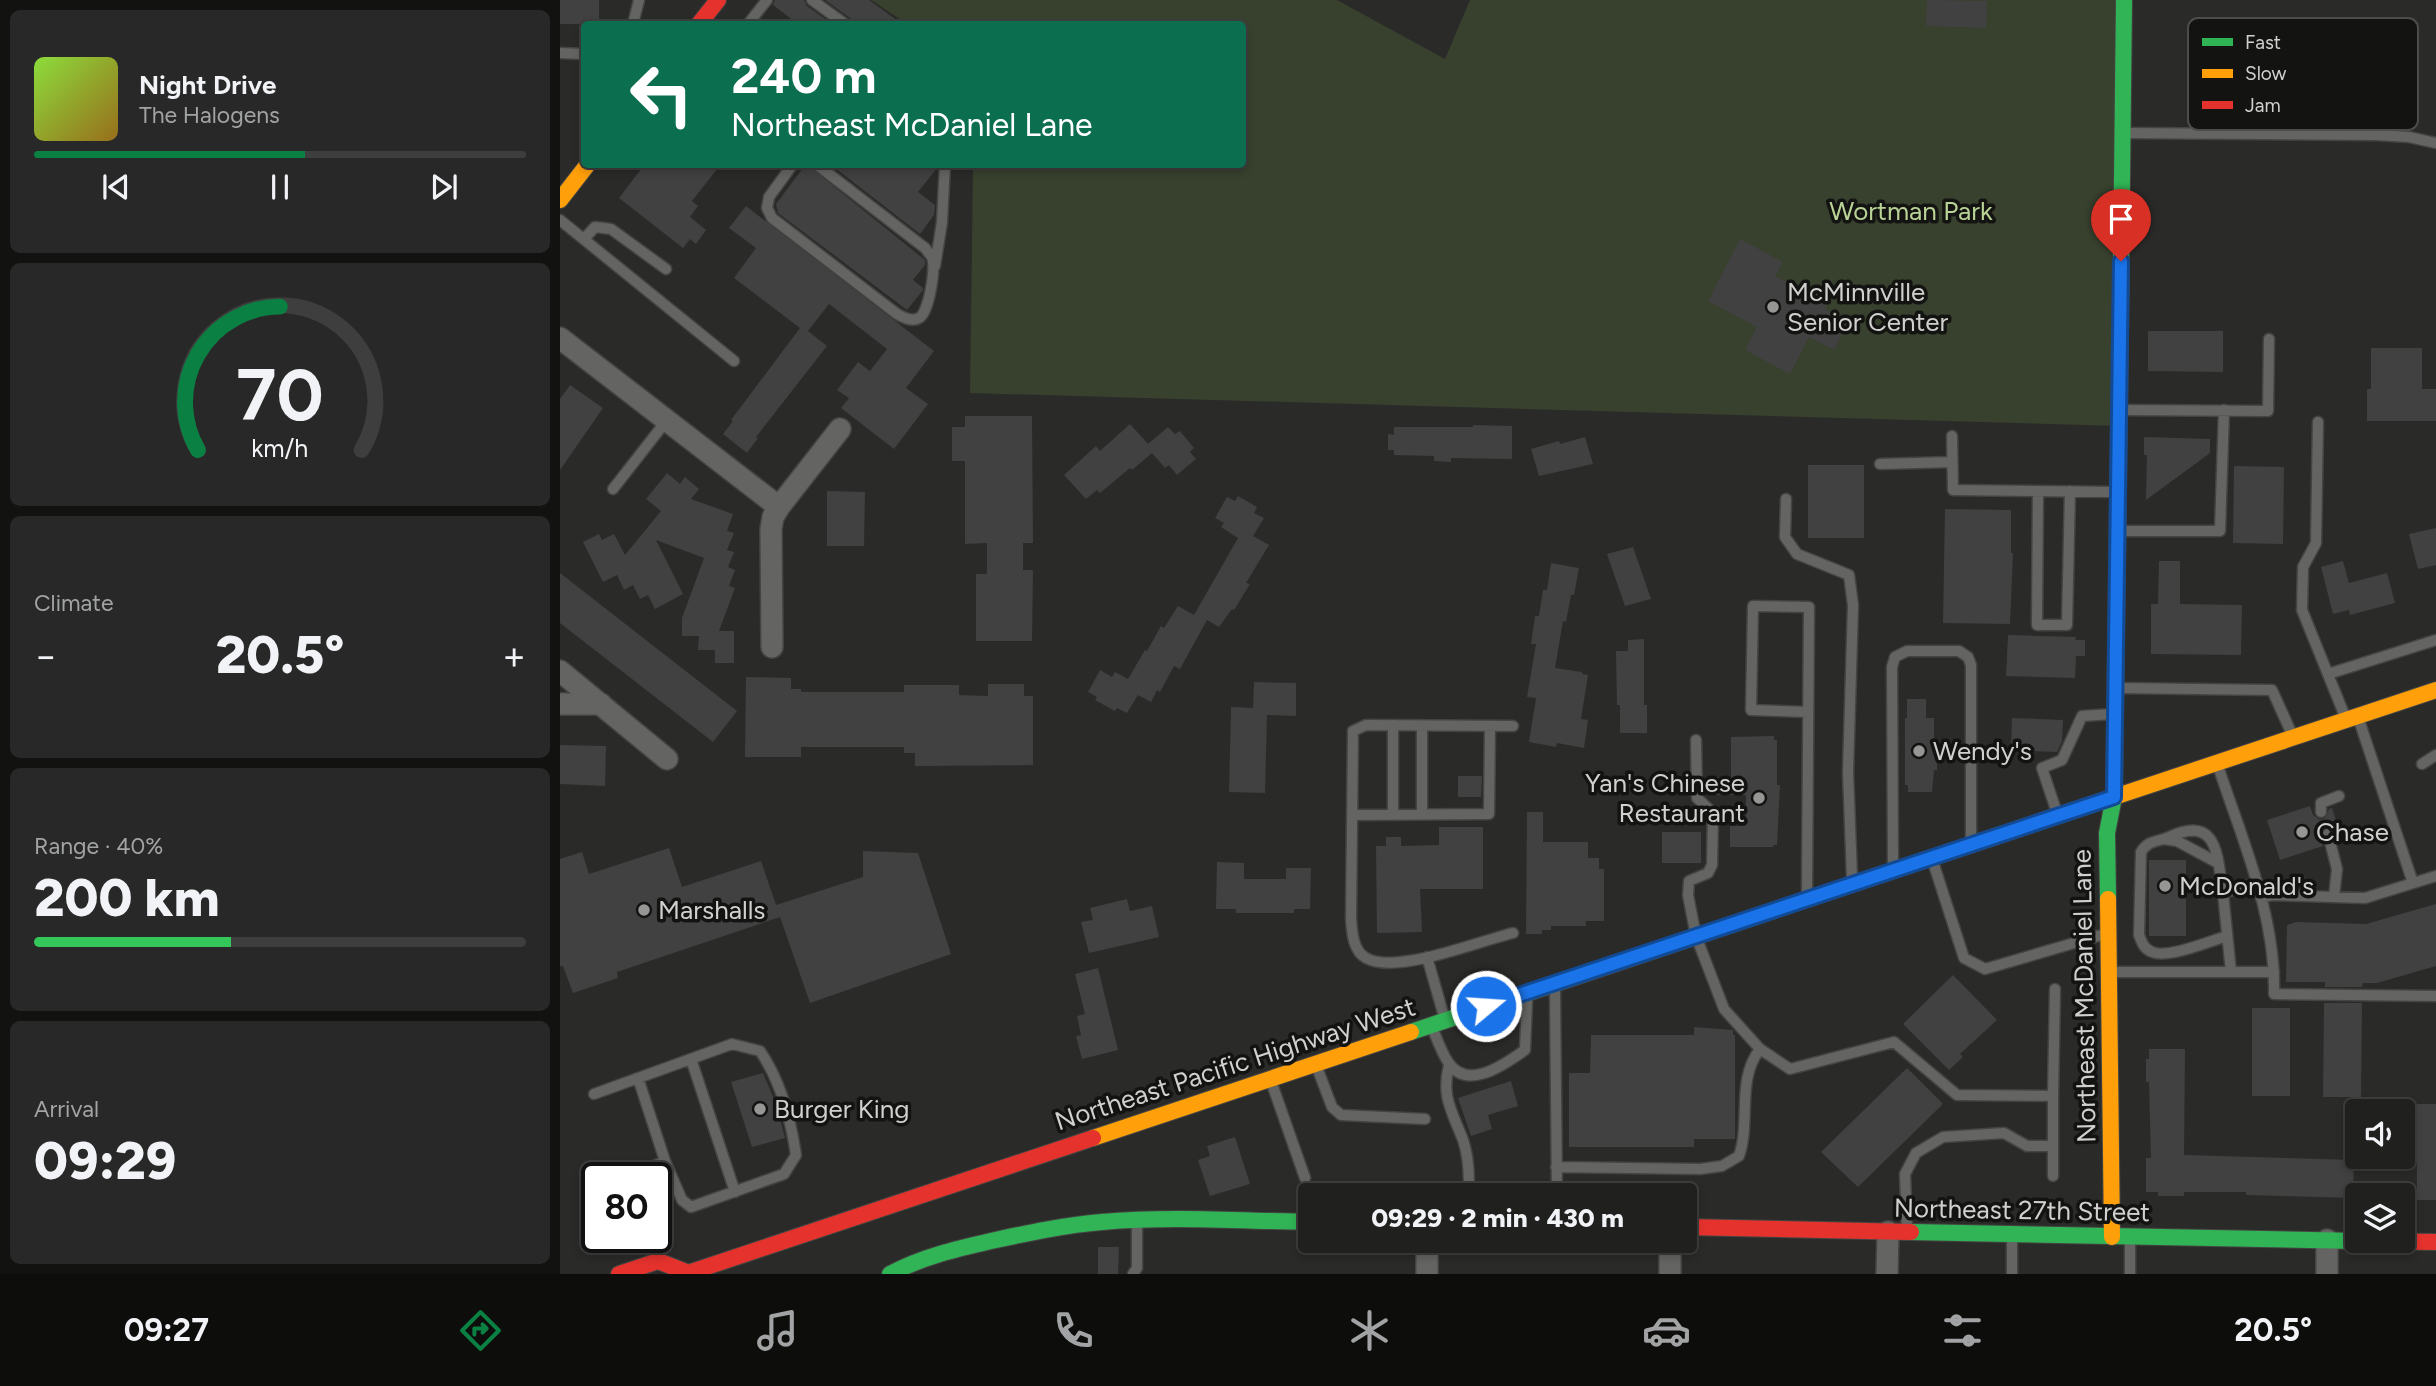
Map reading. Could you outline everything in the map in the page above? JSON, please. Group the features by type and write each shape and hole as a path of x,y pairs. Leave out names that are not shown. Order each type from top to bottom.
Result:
{"main road":[{"path":"701,21 718,0"},
{"name":"Northeast McDaniel Lane","path":"2112,1237 2107,833 2114,797 2116,714 2124,0"},
{"path":"560,200 585,168"},
{"name":"Northeast Pacific Highway West","path":"619,1274 658,1261 686,1273 2436,690"},
{"path":"890,1274 926,1258 1041,1229 1137,1221 1298,1222"},
{"name":"Northeast 27th Street","path":"1697,1227 2345,1241"},
{"path":"2415,1242 2436,1242"}],"street":[{"path":"560,338 779,506"},
{"path":"772,647 773,517 840,429"},
{"path":"560,671 667,759"},
{"path":"560,704 601,705"},
{"path":"1887,1274 1897,1232"},
{"path":"2327,1240 2327,1274"},
{"path":"1427,1253 1427,1274"},
{"path":"1670,1253 1670,1274"}],"lane":[{"path":"634,21 639,0"},
{"path":"750,21 767,0"},
{"path":"812,0 841,21"},
{"path":"560,53 581,54"},
{"path":"2122,133 2389,136 2436,143"},
{"path":"790,168 769,197 767,208 772,218 906,319 918,319 925,313 942,222 945,168"},
{"path":"821,168 925,248 932,259 933,275"},
{"path":"560,220 734,361"},
{"path":"584,239 595,227 611,229 666,269"},
{"path":"2120,410 2268,411 2269,339"},
{"path":"2118,531 2220,531 2224,410"},
{"path":"613,489 667,420"},
{"path":"2318,422 2316,543 2303,567 2302,610 2328,674 2352,718 2413,883"},
{"path":"1952,436 1953,490 2119,492"},
{"path":"1881,464 1952,462"},
{"path":"2038,491 2038,625 2067,625 2070,492"},
{"path":"1786,499 1785,537 1797,554 1849,575 1853,605 1847,772 1852,884"},
{"path":"1807,899 1809,607 1753,606 1751,710 1808,712"},
{"path":"2328,674 2436,640"},
{"path":"1893,871 1892,667 1895,657 1907,651 1959,650 1968,657 1971,665 1971,844"},
{"path":"2116,688 2272,690 2293,738"},
{"path":"2057,816 2042,768 2062,760 2082,716 2116,714"},
{"path":"1513,726 1366,725 1353,731 1350,919 1352,939 1363,957 1380,963 1402,963 1513,933"},
{"path":"1393,725 1393,814"},
{"path":"1422,726 1422,814"},
{"path":"1352,815 1489,814 1490,726"},
{"path":"1696,740 1697,798 1713,813 1712,865 1708,873 1689,881 1688,895 1696,936 1724,1009 1760,1049 1790,1069 1894,1042 1957,1095 2053,1096"},
{"path":"2422,764 2436,755"},
{"path":"2217,763 2269,930 2274,994 2436,996"},
{"path":"2321,812 2321,803 2339,796"},
{"path":"2227,936 2164,954 2144,947 2140,935 2141,852 2144,846 2191,830 2203,831 2208,835 2214,845 2218,863 2223,893 2231,972"},
{"path":"2328,834 2337,869 2334,897"},
{"path":"2164,839 2177,841 2218,863"},
{"path":"1932,858 1965,958 1985,969 2108,933"},
{"path":"2261,898 2272,895 2365,898 2436,876"},
{"path":"2223,893 2256,883"},
{"path":"1427,957 1438,1022 1449,1065 1445,1079 1446,1093 1449,1109 1468,1158 1469,1183"},
{"path":"2109,972 2274,972"},
{"path":"1555,983 1557,1183"},
{"path":"2053,1176 2054,989"},
{"path":"1449,1065 1462,1073 1476,1076 1501,1067 1525,1050 1527,993"},
{"path":"594,1094 638,1078 691,1059 732,1044 760,1051 774,1077 796,1155 784,1174 691,1207 682,1200 665,1161 638,1078"},
{"path":"1556,1167 1700,1169 1721,1166 1739,1156 1745,1138 1746,1086 1754,1057 1760,1049"},
{"path":"691,1059 735,1192"},
{"path":"1315,1063 1332,1107 1341,1115 1425,1119"},
{"path":"1270,1078 1306,1178"},
{"path":"1897,1232 1905,1174 1916,1153 1944,1137 2004,1133 2027,1146 2053,1146"},
{"path":"1137,1221 1138,1272"},
{"path":"2012,1234 2012,1274"},
{"path":"2130,1237 2130,1274"}],"green space":[{"name":"Wortman Park","path":"871,0 1337,0 1445,59 1470,0 2125,0 2119,426 970,393 973,168 1246,168 1246,21 902,21"}],"building":[{"path":"560,0 599,0 599,21 560,24"},
{"path":"775,0 804,0 807,6 828,21 794,21 773,5"},
{"path":"825,0 869,0 898,21 852,21"},
{"path":"1927,0 1987,1 1986,28 1926,26"},
{"path":"642,168 718,168 692,201 698,206 690,217 706,230 696,244 690,239 683,248 619,198"},
{"path":"803,168 811,168 925,260 925,265 913,280 923,290 907,310 778,213 776,204"},
{"path":"835,168 937,168 918,192 935,205 934,215 920,234"},
{"path":"746,206 934,351 906,388 928,404 894,449 841,408 849,398 837,390 858,362 870,371 887,349 829,304 808,331 827,346 756,437 758,438 747,453 723,434 800,328 734,278 756,248 729,228"},
{"name":"McMinnville Senior Center","path":"1740,239 1783,262 1775,276 1828,304 1825,309 1849,321 1834,350 1809,337 1790,374 1745,350 1757,327 1708,301"},
{"path":"2148,331 2223,331 2223,372 2148,371"},
{"path":"2371,348 2422,348 2422,389 2436,389 2436,421 2367,421 2367,389 2371,389"},
{"path":"570,385 603,408 560,470 560,399"},
{"path":"965,416 1032,416 1033,543 1023,543 1023,570 1033,570 1032,641 976,641 976,574 987,574 987,543 965,544 965,461 952,461 952,427 965,427"},
{"path":"1130,424 1148,444 1168,427 1175,434 1180,431 1194,448 1190,452 1196,459 1177,475 1169,465 1165,468 1152,453 1100,493 1097,490 1086,499 1064,475 1096,446 1100,451"},
{"path":"1512,426 1512,459 1451,458 1451,462 1434,461 1434,456 1394,455 1394,450 1388,450 1388,434 1394,435 1394,427"},
{"path":"1585,437 1593,464 1539,476 1531,449"},
{"path":"2144,437 2210,439 2210,453 2146,500 2147,455 2144,455"},
{"path":"1808,465 1864,465 1864,538 1808,538"},
{"path":"2234,466 2284,467 2283,544 2233,543"},
{"path":"667,473 680,484 685,477 699,489 691,499 733,514 727,531 734,533 727,550 734,552 728,567 735,570 729,586 735,588 719,631 734,631 734,663 715,663 715,650 698,650 699,636 682,636 682,618 704,558 656,540 683,594 655,609 648,595 640,599 633,585 624,590 617,575 603,582 583,542 599,534 602,540 614,534 625,555 661,511 646,499"},
{"path":"827,491 865,492 864,546 827,546"},
{"path":"1238,496 1257,507 1254,513 1264,518 1253,536 1269,545 1246,583 1250,584 1234,610 1232,609 1219,627 1207,620 1180,669 1174,666 1160,692 1157,690 1151,702 1138,695 1127,713 1117,708 1115,711 1095,700 1097,697 1088,692 1100,670 1112,677 1115,672 1128,679 1161,626 1164,628 1178,606 1194,615 1238,538 1221,527 1224,523 1215,518 1227,497 1235,501"},
{"path":"1945,509 2011,510 2013,553 2010,624 1943,623"},
{"path":"2436,528 2436,565 2418,569 2409,534"},
{"path":"1633,547 1651,599 1625,606 1607,554"},
{"path":"2159,561 2180,561 2180,604 2242,605 2241,655 2151,654 2151,604 2158,604"},
{"path":"2343,561 2349,583 2387,573 2395,603 2350,615 2349,610 2333,614 2321,567"},
{"path":"1551,563 1579,568 1566,622 1563,621 1555,668 1588,675 1581,719 1588,720 1584,748 1529,742 1536,698 1527,697 1536,644 1531,644 1535,616 1539,616 1543,590 1547,590"},
{"path":"560,573 737,711 713,742 560,623"},
{"path":"2008,635 2076,637 2075,640 2085,640 2085,656 2076,656 2075,678 2006,676"},
{"path":"1644,639 1644,705 1647,705 1647,733 1620,733 1616,651 1628,651 1628,640"},
{"path":"746,677 791,678 791,689 801,689 801,692 904,692 904,685 959,685 959,695 988,696 988,684 1024,684 1024,696 1033,696 1033,765 915,766 915,753 904,753 904,747 801,747 801,757 745,757"},
{"path":"1254,682 1296,683 1296,716 1267,715 1265,793 1229,792 1231,707 1253,708"},
{"path":"1907,699 1926,699 1926,718 1934,718 1937,770 1934,770 1932,792 1908,792 1908,785 1905,785"},
{"path":"2012,718 2063,720 2062,741 2057,752 2011,750"},
{"path":"1774,736 1774,740 1777,740 1777,785 1780,785 1777,845 1730,847 1730,826 1746,826 1746,795 1711,795 1711,777 1731,777 1731,737"},
{"path":"560,745 606,746 605,786 560,784"},
{"path":"1458,776 1482,776 1481,797 1458,797"},
{"name":"Chase","path":"2310,806 2313,815 2320,820 2325,818 2332,808 2339,830 2325,827 2320,833 2323,846 2280,860 2267,820"},
{"path":"1527,812 1543,812 1543,842 1588,842 1588,858 1599,858 1599,869 1604,869 1604,921 1586,921 1586,926 1551,926 1551,930 1542,930 1542,934 1526,934"},
{"path":"1439,827 1483,827 1483,889 1420,889 1422,932 1377,933 1376,846 1386,846 1386,837 1401,837 1401,846 1439,845"},
{"path":"1662,832 1701,832 1701,863 1662,863"},
{"path":"669,848 682,887 761,861 776,905 863,877 863,851 918,853 951,954 810,1003 780,917 617,972 618,978 573,993 563,966 560,966 560,859 582,852 589,874"},
{"name":"McDonald's","path":"2149,860 2186,860 2186,936 2149,936"},
{"path":"1217,862 1244,863 1244,879 1286,879 1286,868 1311,868 1310,909 1294,909 1294,913 1236,913 1236,909 1216,909"},
{"path":"1127,899 1130,911 1152,906 1159,937 1089,953 1081,922 1093,920 1090,908"},
{"path":"2436,904 2436,966 2377,983 2363,983 2362,987 2325,987 2325,982 2286,982 2287,925 2296,922 2366,924"},
{"path":"1098,968 1118,1050 1082,1059 1076,1036 1081,1035 1077,1016 1085,1014 1075,974"},
{"path":"1953,975 1997,1020 1960,1054 1963,1057 1949,1070 1903,1024"},
{"path":"2324,1003 2362,1003 2361,1097 2323,1097"},
{"path":"2252,1008 2290,1008 2290,1096 2252,1096"},
{"path":"1694,1027 1733,1030 1735,1035 1735,1139 1694,1139 1694,1147 1569,1147 1569,1073 1590,1073 1591,1035 1694,1035"},
{"path":"2149,1049 2185,1049 2184,1155 2345,1160 2345,1169 2354,1169 2353,1183 2345,1183 2345,1198 2246,1195 2246,1192 2184,1192 2184,1196 2158,1196 2158,1192 2146,1192 2146,1158 2151,1158 2149,1082 2146,1082 2146,1059 2149,1059"},
{"path":"1907,1068 1943,1104 1858,1187 1821,1152"},
{"name":"Burger King","path":"763,1073 776,1104 785,1138 752,1147 731,1082"},
{"path":"1511,1081 1518,1106 1488,1115 1492,1129 1471,1136 1458,1098"},
{"path":"2417,1104 2436,1104 2436,1200 2417,1200"},
{"path":"1235,1137 1250,1184 1210,1196 1198,1160 1210,1156 1207,1146"},
{"path":"1098,1247 1119,1247 1118,1274 1098,1274"}],"traffic: fast":[{"path":"2121,266 2124,0"},
{"path":"2108,899 2107,833 2114,797 2117,572"},
{"path":"1411,1032 1796,903"},
{"path":"890,1274 927,1258 965,1247 1088,1223 1180,1219 1298,1222"},
{"path":"1911,1232 2345,1241"}],"traffic: slow":[{"path":"560,200 585,168"},
{"path":"2117,572 2121,266"},
{"path":"2030,825 2436,690"},
{"path":"2108,899 2112,1237"},
{"path":"1093,1138 1411,1032"}],"traffic: jam":[{"path":"701,21 718,0"},
{"path":"1796,903 2030,825"},
{"path":"685,1274 1093,1138"},
{"path":"1697,1227 1911,1232"},
{"path":"2415,1242 2436,1242"},
{"path":"619,1274 658,1261 686,1272"}],"place":[{"name":"McMinnville Senior Center","path":"1773,307"},
{"name":"Wendy's","path":"1919,751"},
{"name":"Yan's Chinese Restaurant","path":"1759,798"},
{"name":"Chase","path":"2302,832"},
{"name":"McDonald's","path":"2165,886"},
{"name":"Marshalls","path":"644,910"},
{"name":"Burger King","path":"760,1109"}],"route":[{"path":"1486,1006 2114,797 2121,261"}]}
